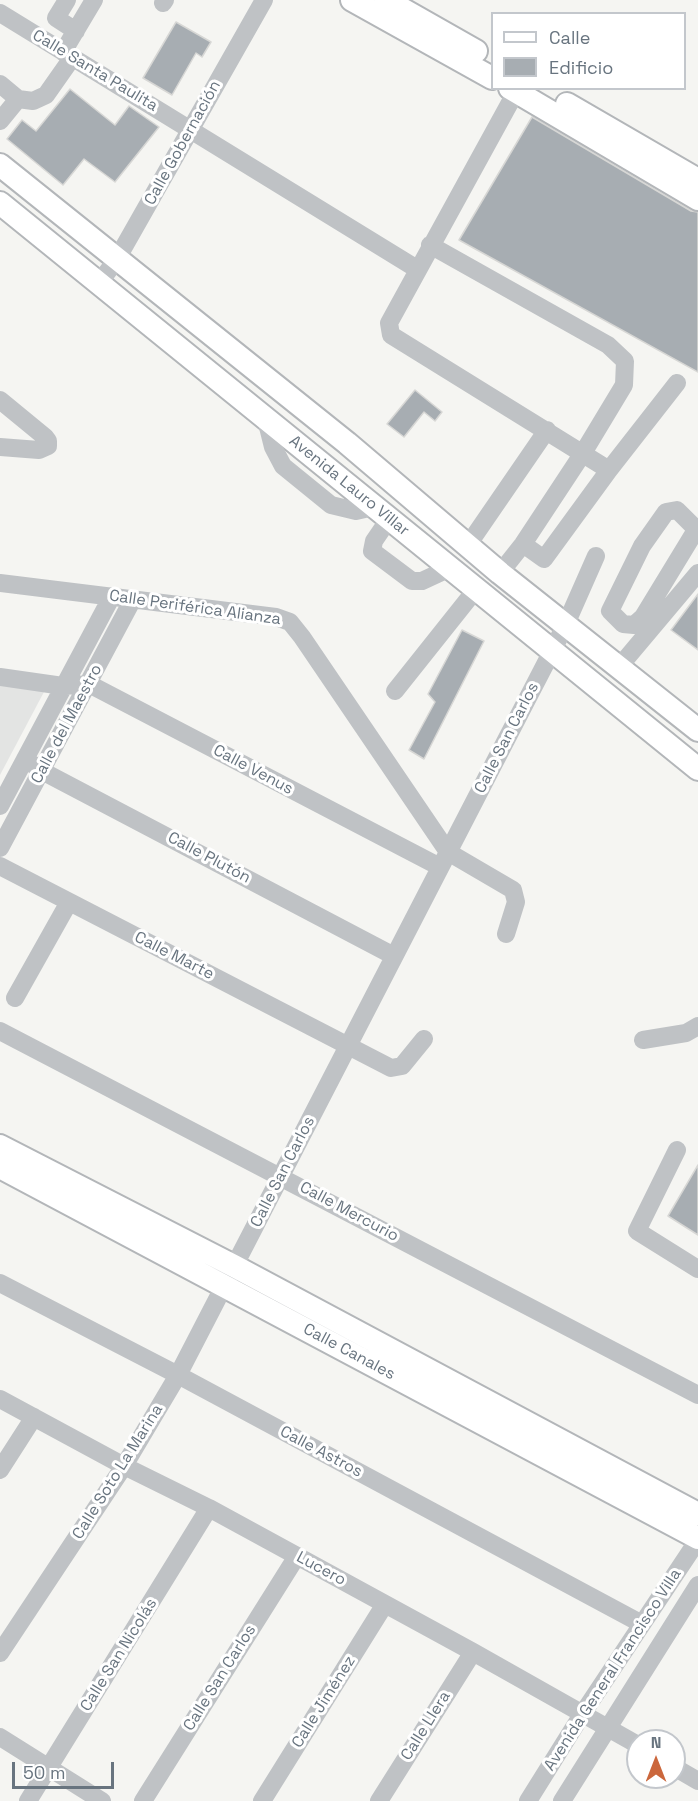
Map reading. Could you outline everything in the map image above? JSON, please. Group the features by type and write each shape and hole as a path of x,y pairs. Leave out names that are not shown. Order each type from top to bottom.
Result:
{"main road":[{"path":"352,0 491,77"},
{"path":"387,0 491,60"},
{"path":"514,90 698,199"},
{"path":"543,90 698,180"},
{"name":"Avenida Lauro Villar","path":"0,165 347,443 500,573 698,730"},
{"name":"Avenida Lauro Villar","path":"0,203 698,769"},
{"path":"325,467 347,443"},
{"name":"Calle Canales","path":"0,1146 698,1539"},
{"name":"Calle Canales","path":"0,1167 230,1276 698,1514"}],"street":[{"path":"67,0 56,18 76,31"},
{"path":"0,84 18,99 33,101 46,95 67,55 76,31 94,0"},
{"name":"Calle Gobernación","path":"99,283 117,260 264,0"},
{"name":"Calle Santa Paulita","path":"0,13 417,269"},
{"path":"514,90 389,323 391,335 609,470"},
{"path":"0,121 18,99"},
{"path":"430,245 608,345 625,361 624,386 523,544 500,573"},
{"path":"523,544 544,559 676,383"},
{"path":"0,400 45,437 48,446 39,450 0,447"},
{"path":"266,419 273,447 283,466 331,505 356,512 381,513 372,551 412,581 422,581 450,568"},
{"path":"468,545 547,430"},
{"path":"677,510 697,530 643,617 634,625 623,624 610,611 642,546 666,512 677,510"},
{"name":"Calle San Carlos","path":"230,1276 566,624 596,556"},
{"path":"619,667 698,573"},
{"name":"Calle Periférica Alianza","path":"0,583 276,617 290,622 302,637 444,860"},
{"path":"395,691 477,588"},
{"name":"Calle del Maestro","path":"0,806 112,596"},
{"name":"Calle del Maestro","path":"0,848 133,599"},
{"path":"0,677 63,686 89,684"},
{"name":"Calle Venus","path":"89,684 444,860"},
{"name":"Calle Plutón","path":"25,759 42,771 394,956"},
{"path":"444,860 513,890 516,902 506,934"},
{"name":"Calle Marte","path":"0,866 348,1046"},
{"path":"15,998 69,902"},
{"path":"643,1040 686,1033 698,1026"},
{"name":"Calle Mercurio","path":"0,1030 698,1395"},
{"path":"348,1046 391,1068 402,1066 424,1039"},
{"path":"677,1150 637,1231 698,1269"},
{"name":"Calle Soto La Marina","path":"0,1653 124,1466 178,1375 230,1276"},
{"name":"Calle Astros","path":"0,1283 178,1375 642,1624"},
{"name":"Lucero","path":"0,1399 124,1466 209,1508 626,1738"},
{"path":"0,1470 34,1417"},
{"name":"Calle San Nicolás","path":"28,1801 209,1508"},
{"name":"Avenida General Francisco Villa","path":"528,1801 698,1539"},
{"name":"Calle San Carlos","path":"143,1801 297,1556"},
{"name":"Avenida General Francisco Villa","path":"562,1801 698,1585"},
{"name":"Calle Jiménez","path":"262,1801 386,1604"},
{"name":"Calle Llera","path":"379,1801 473,1652"},
{"path":"0,1737 102,1801"}],"shaded area":[{"path":"0,683 45,690 0,775"}],"building":[{"path":"176,22 211,42 202,57 196,53 172,95 143,78"},
{"path":"70,89 115,125 129,106 159,127 115,182 84,159 63,185 7,139 22,120 36,131"},
{"path":"532,117 691,211 698,212 698,372 459,240"},
{"path":"415,390 442,412 435,421 424,412 404,437 387,424"},
{"path":"698,594 698,650 671,630"},
{"path":"462,630 484,641 424,759 409,750 435,702 428,694"},
{"path":"698,1165 698,1235 668,1216"}]}
